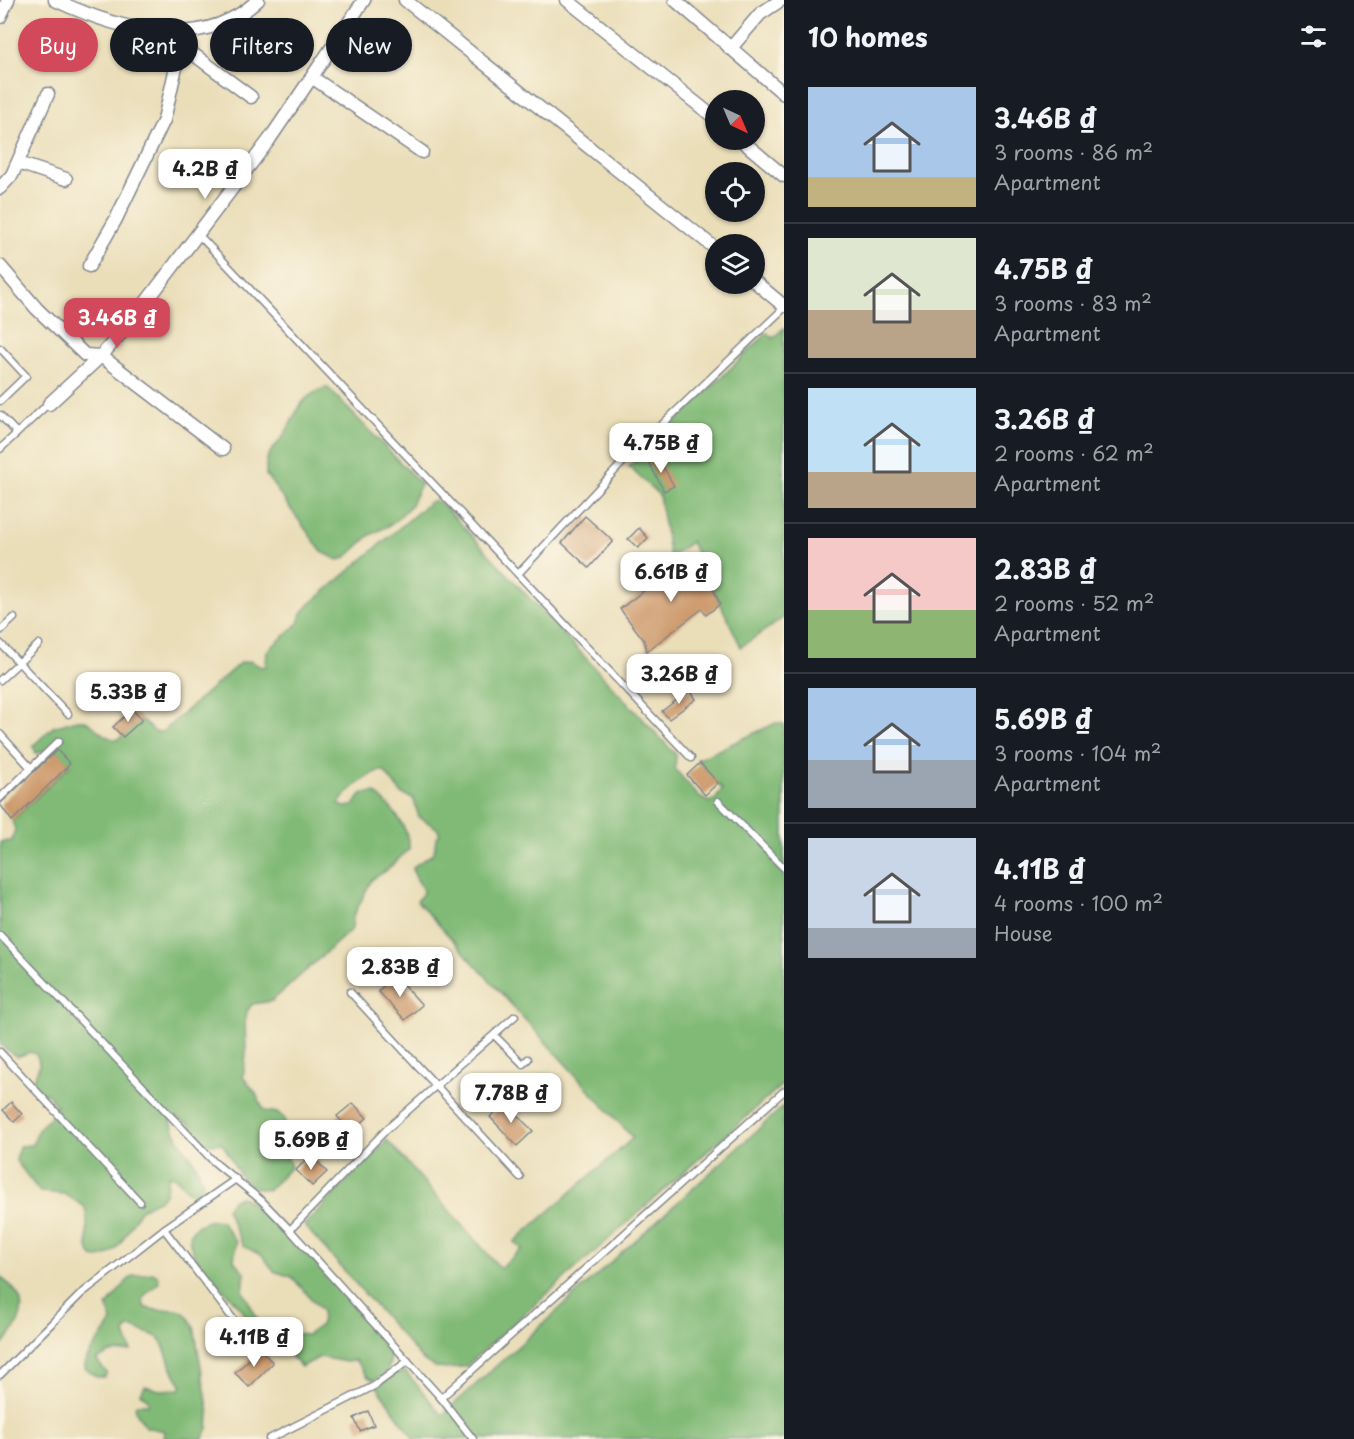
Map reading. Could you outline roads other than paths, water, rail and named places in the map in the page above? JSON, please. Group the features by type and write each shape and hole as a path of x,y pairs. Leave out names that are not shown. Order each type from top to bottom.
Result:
{"street":[{"path":"0,17 8,0"},
{"path":"55,0 110,19"},
{"path":"198,32 219,27 244,12 258,0"},
{"path":"49,404 101,356 134,318 313,78 364,0"},
{"path":"405,0 587,143 705,240"},
{"path":"567,0 705,110"},
{"path":"675,0 784,94"},
{"path":"730,49 760,14 781,0"},
{"path":"198,54 250,97"},
{"path":"89,267 116,219 164,120 173,72"},
{"path":"313,78 422,152"},
{"path":"0,188 12,175 48,94"},
{"path":"753,150 784,176"},
{"path":"18,163 66,180"},
{"path":"0,266 37,309 85,355 101,356 223,449"},
{"path":"765,291 784,307"}],"lane":[{"path":"198,234 691,758"},
{"path":"518,574 626,459 784,307"},
{"path":"0,348 26,376 0,401"},
{"path":"0,449 49,404"},
{"path":"0,415 17,432"},
{"path":"0,631 14,618"},
{"path":"0,642 68,714"},
{"path":"0,680 39,644"},
{"path":"0,734 31,768"},
{"path":"0,798 59,741"},
{"path":"718,801 784,868"},
{"path":"0,935 207,1155 290,1230 441,1398 473,1439"},
{"path":"350,992 520,1177"},
{"path":"290,1230 387,1129 515,1016"},
{"path":"494,1035 523,1064 528,1059"},
{"path":"0,1052 140,1202"},
{"path":"441,1398 784,1091"},
{"path":"0,1375 81,1294 164,1229 236,1179"},
{"path":"164,1229 253,1345"},
{"path":"269,1439 374,1386 408,1361"}]}
